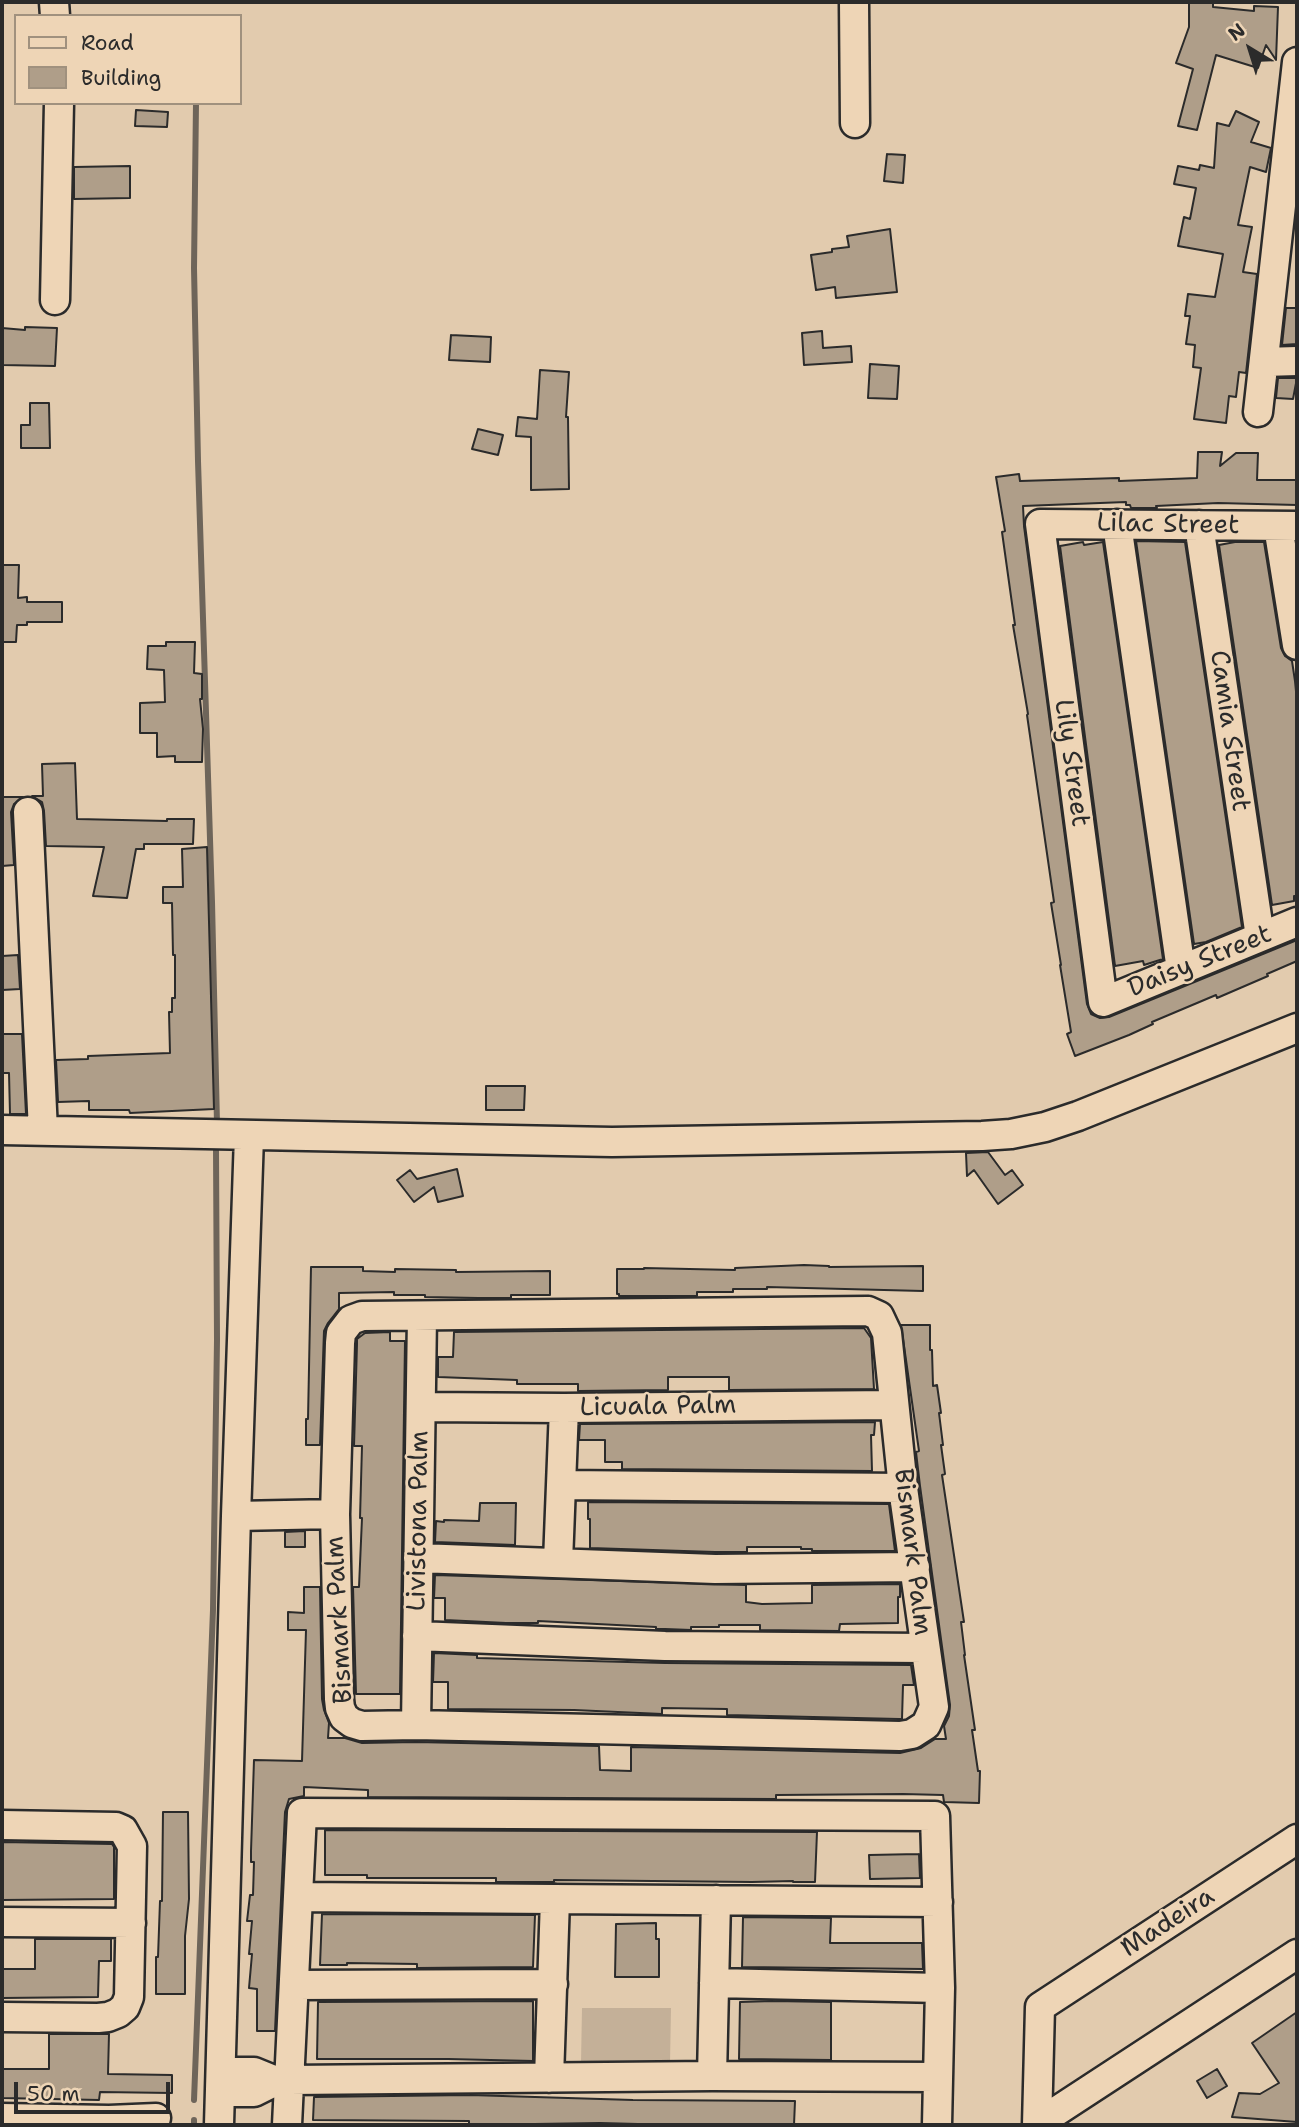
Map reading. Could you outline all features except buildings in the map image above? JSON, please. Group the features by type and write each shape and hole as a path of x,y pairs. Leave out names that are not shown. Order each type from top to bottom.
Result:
{"street":[{"path":"854,2 855,123"},
{"path":"1258,412 1297,62"},
{"path":"55,300 59,105"},
{"path":"1264,362 1297,361"},
{"name":"Lilac Street","path":"1040,524 1288,526"},
{"name":"Lily Street","path":"1040,524 1103,1002"},
{"path":"1117,524 1181,970"},
{"name":"Camia Street","path":"1199,525 1260,937"},
{"path":"1288,526 1297,645"},
{"path":"28,812 43,1131"},
{"name":"Daisy Street","path":"1103,1002 1297,922"},
{"path":"2,1130 612,1142 1001,1135 1045,1127 1078,1116 1297,1028"},
{"path":"219,2125 249,1136"},
{"name":"Bismark Palm","path":"868,1311 879,1316 887,1333 894,1405 902,1488 934,1707 926,1725 912,1734 900,1736 362,1726 344,1717 340,1708 335,1514 341,1333 351,1320 362,1316 868,1311"},
{"name":"Livistona Palm","path":"416,1725 422,1316"},
{"name":"Licuala Palm","path":"422,1407 894,1405"},
{"path":"558,1562 564,1408"},
{"path":"561,1485 902,1488"},
{"path":"236,1516 335,1514"},
{"path":"418,1558 715,1569 915,1567"},
{"path":"417,1636 665,1646 924,1648"},
{"path":"288,2125 283,2081 294,1986 302,1813 935,1816 940,1988 937,2125"},
{"path":"2,1825 107,1827 123,1830 132,1846 129,1997 125,2007 118,2013 98,2018 2,2017"},
{"name":"Madeira","path":"1037,2125 1040,2007 1297,1839"},
{"path":"298,1897 938,1902"},
{"path":"549,2078 555,1899"},
{"path":"712,2076 716,1900"},
{"path":"2,1922 131,1923"},
{"path":"1037,2125 1297,1954"},
{"path":"714,1983 940,1988"},
{"path":"294,1986 553,1984"},
{"path":"220,2082 254,2072 283,2081 712,2076 938,2077"},
{"path":"2,2118 109,2123 156,2118"}],"shaded area":[{"path":"582,2008 671,2008 670,2063 581,2063"}],"waterway":[{"path":"196,105 194,268 217,1124"},
{"path":"194,2100 213,1610 217,1340 216,1148"},
{"path":"194,2120 194,2125"}]}
